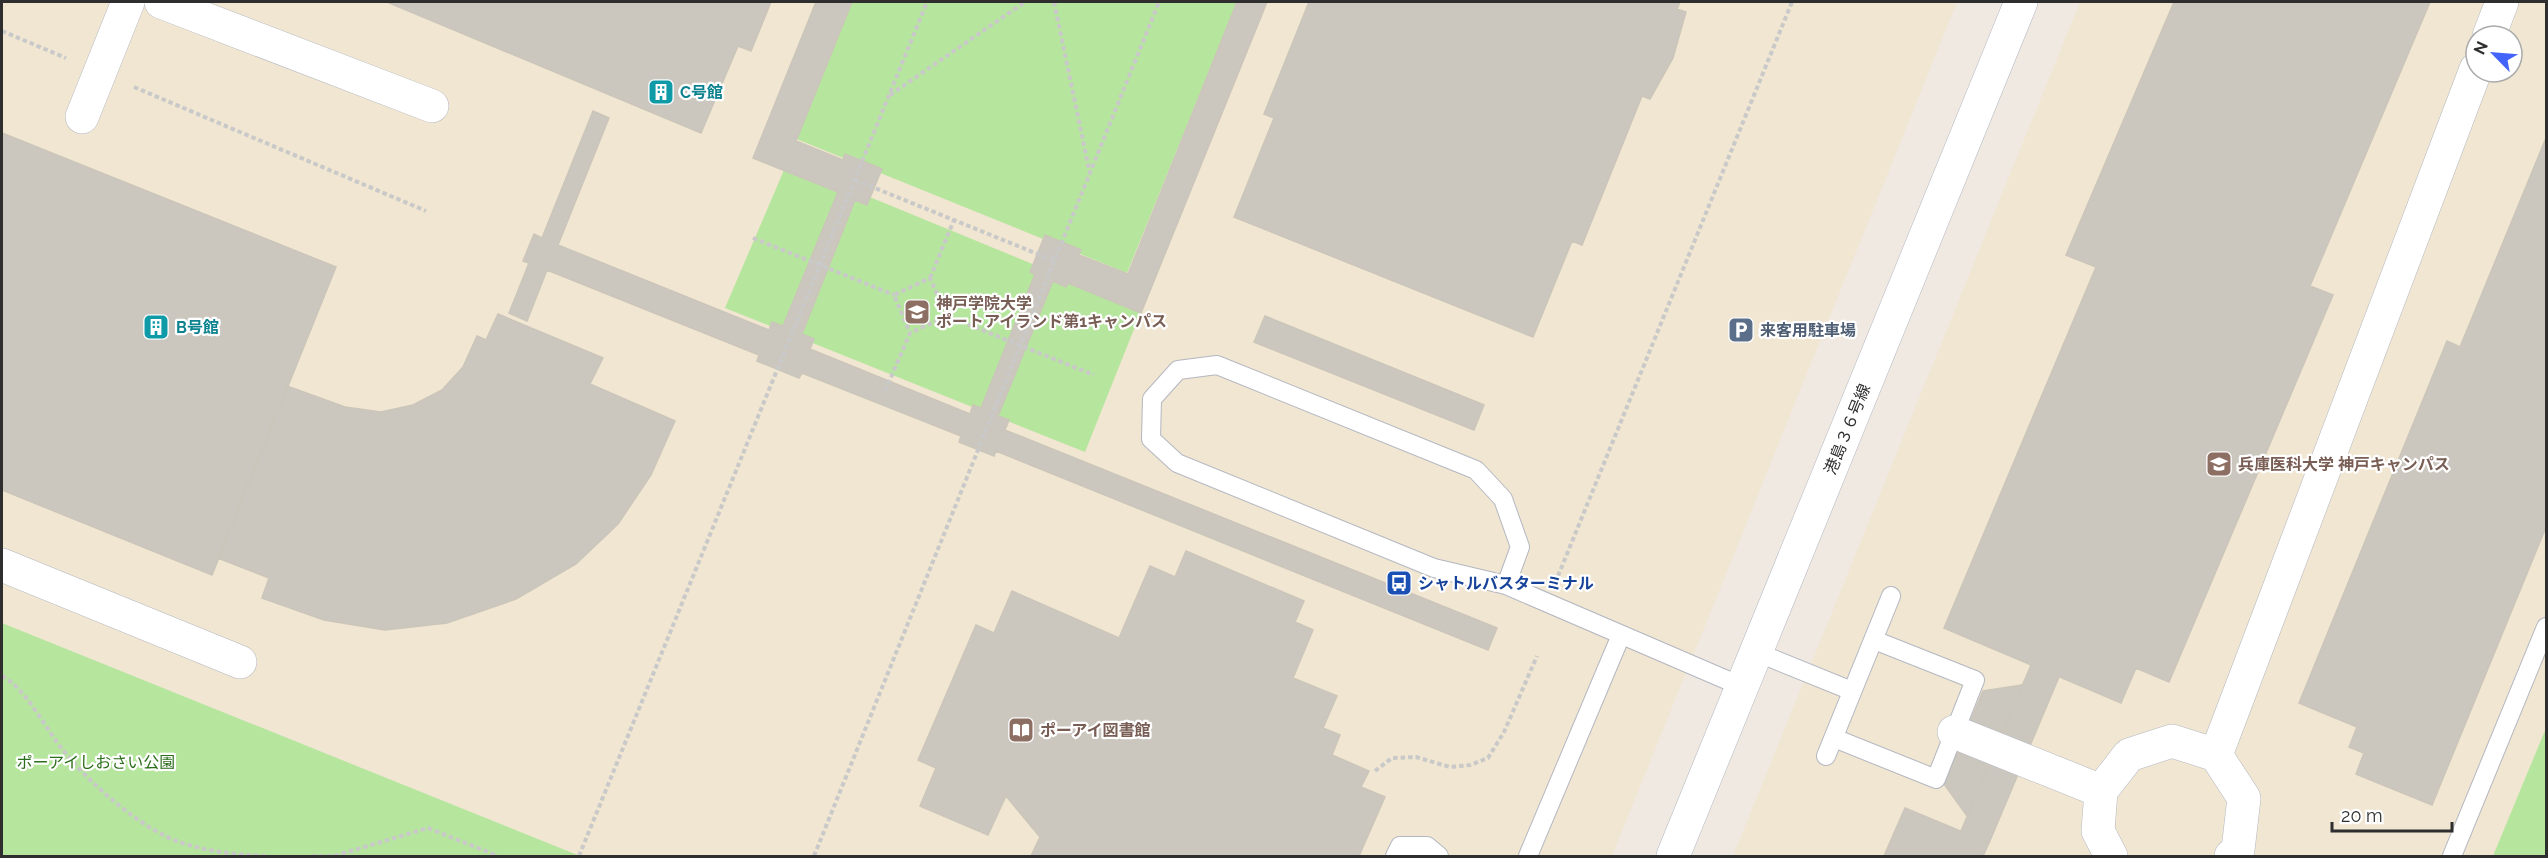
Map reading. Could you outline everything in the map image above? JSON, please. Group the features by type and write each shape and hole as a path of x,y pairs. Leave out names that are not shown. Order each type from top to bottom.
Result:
{"street":[{"path":"82,117 128,2"},
{"path":"161,2 432,106"},
{"name":"港島３６号線","path":"1673,856 2021,2"},
{"path":"2494,24 2502,2"},
{"path":"2216,755 2470,84"},
{"path":"2,565 240,662"},
{"path":"1954,732 2101,792"},
{"path":"2111,856 2098,831 2101,792 2129,755 2172,741 2216,755 2244,798 2242,854"}],"lane":[{"path":"1506,585 1520,547 1503,499 1476,470 1217,366 1178,370 1152,399 1151,439 1177,463 1434,568 1506,585 1743,687"},
{"path":"1826,756 1891,596"},
{"path":"2452,856 2547,627"},
{"path":"1528,856 1621,635"},
{"path":"1834,738 1936,779 1975,680 1874,640"},
{"path":"1756,652 1852,691"},
{"path":"1395,856 1400,846 1427,846 1439,856"}],"path":[{"path":"579,856 927,2"},
{"path":"890,95 1025,2"},
{"path":"1054,2 1090,175"},
{"path":"814,856 1159,2"},
{"path":"1546,604 1792,2"},
{"path":"2,31 426,211"},
{"path":"855,180 1055,261"},
{"path":"894,295 930,278 954,220"},
{"path":"753,238 894,295 910,333"},
{"path":"930,278 947,316 1094,375"},
{"path":"885,392 910,333 947,316"},
{"path":"1375,771 1392,758 1416,757 1450,767 1470,765 1488,758 1504,732 1537,656"},
{"path":"2,676 22,695 47,725 62,750 100,788 138,819 180,842 230,854 269,856"},
{"path":"312,856 334,856 428,828 498,856"}],"shaded area":[{"name":"神戸学院大学 ポートアイランド第1キャンパス","path":"2,2 1957,2 1612,856 580,856 2,623"},
{"name":"兵庫医科大学 神戸キャンパス","path":"2080,2 2546,2 2546,856 1733,856"}],"green space":[{"path":"849,2 1237,2 1127,273 794,138"},
{"path":"787,163 1142,309 1085,452 725,308"},
{"name":"ポーアイしおさい公園","path":"2,623 580,856 2,856"},
{"path":"2546,728 2546,856 2493,856"}],"building":[{"name":"C号館","path":"387,2 771,2 751,51 738,46 701,133"},
{"path":"816,2 852,2 796,141 843,160 845,154 882,169 867,205 855,200 802,334 814,339 810,349 970,414 973,405 981,408 1035,274 1030,272 1045,235 1081,250 1079,255 1128,274 1237,2 1267,2 1141,313 1068,283 1066,287 1053,281 998,416 1009,420 1005,430 1497,628 1488,650 996,451 994,456 959,442 961,436 802,373 799,378 757,361 759,355 547,270 527,321 509,313 529,263 523,261 534,234 542,238 593,111 609,118 558,245 769,330 772,322 783,326 838,192 753,158"},
{"path":"1309,2 1680,2 1677,9 1686,12 1673,58 1650,99 1642,96 1582,245 1572,241 1533,337 1234,217 1274,118 1264,114"},
{"path":"2174,2 2430,2 2310,286 2333,295 2169,682 2136,668 2121,703 1944,628 2096,267 2066,255"},
{"name":"B号館","path":"2,133 336,267 212,575 2,490"},
{"path":"2546,138 2546,527 2432,805 2356,774 2364,753 2349,747 2357,727 2299,703 2447,341 2460,347"},
{"path":"498,314 603,358 590,384 675,421 651,475 618,524 576,564 516,599 447,623 385,630 324,620 262,598 269,578 218,558 287,386 345,407 381,412 413,405 442,390 463,367 477,336 486,340"},
{"path":"1265,316 1484,405 1474,430 1254,342"},
{"path":"1186,551 1304,601 1295,622 1313,630 1293,678 1337,696 1323,728 1340,735 1332,755 1369,771 1361,787 1385,797 1359,856 1031,856 1040,837 1006,796 988,835 920,806 936,768 918,760 976,625 994,633 1012,591 1119,638 1150,566 1175,577"},
{"path":"2031,665 2059,677 1989,843 1961,831"},
{"path":"2022,685 1967,816 1944,784 1983,691"},
{"path":"1905,808 1989,843 1983,856 1884,856"}],"place":[{"name":"C号館","path":"661,92"},
{"name":"神戸学院大学 ポートアイランド第1キャンパス","path":"917,312"},
{"name":"B号館","path":"156,327"},
{"name":"来客用駐車場","path":"1741,330"},
{"name":"兵庫医科大学 神戸キャンパス","path":"2219,464"},
{"name":"シャトルバスターミナル","path":"1399,583"},
{"name":"ポーアイ図書館","path":"1021,730"}]}
